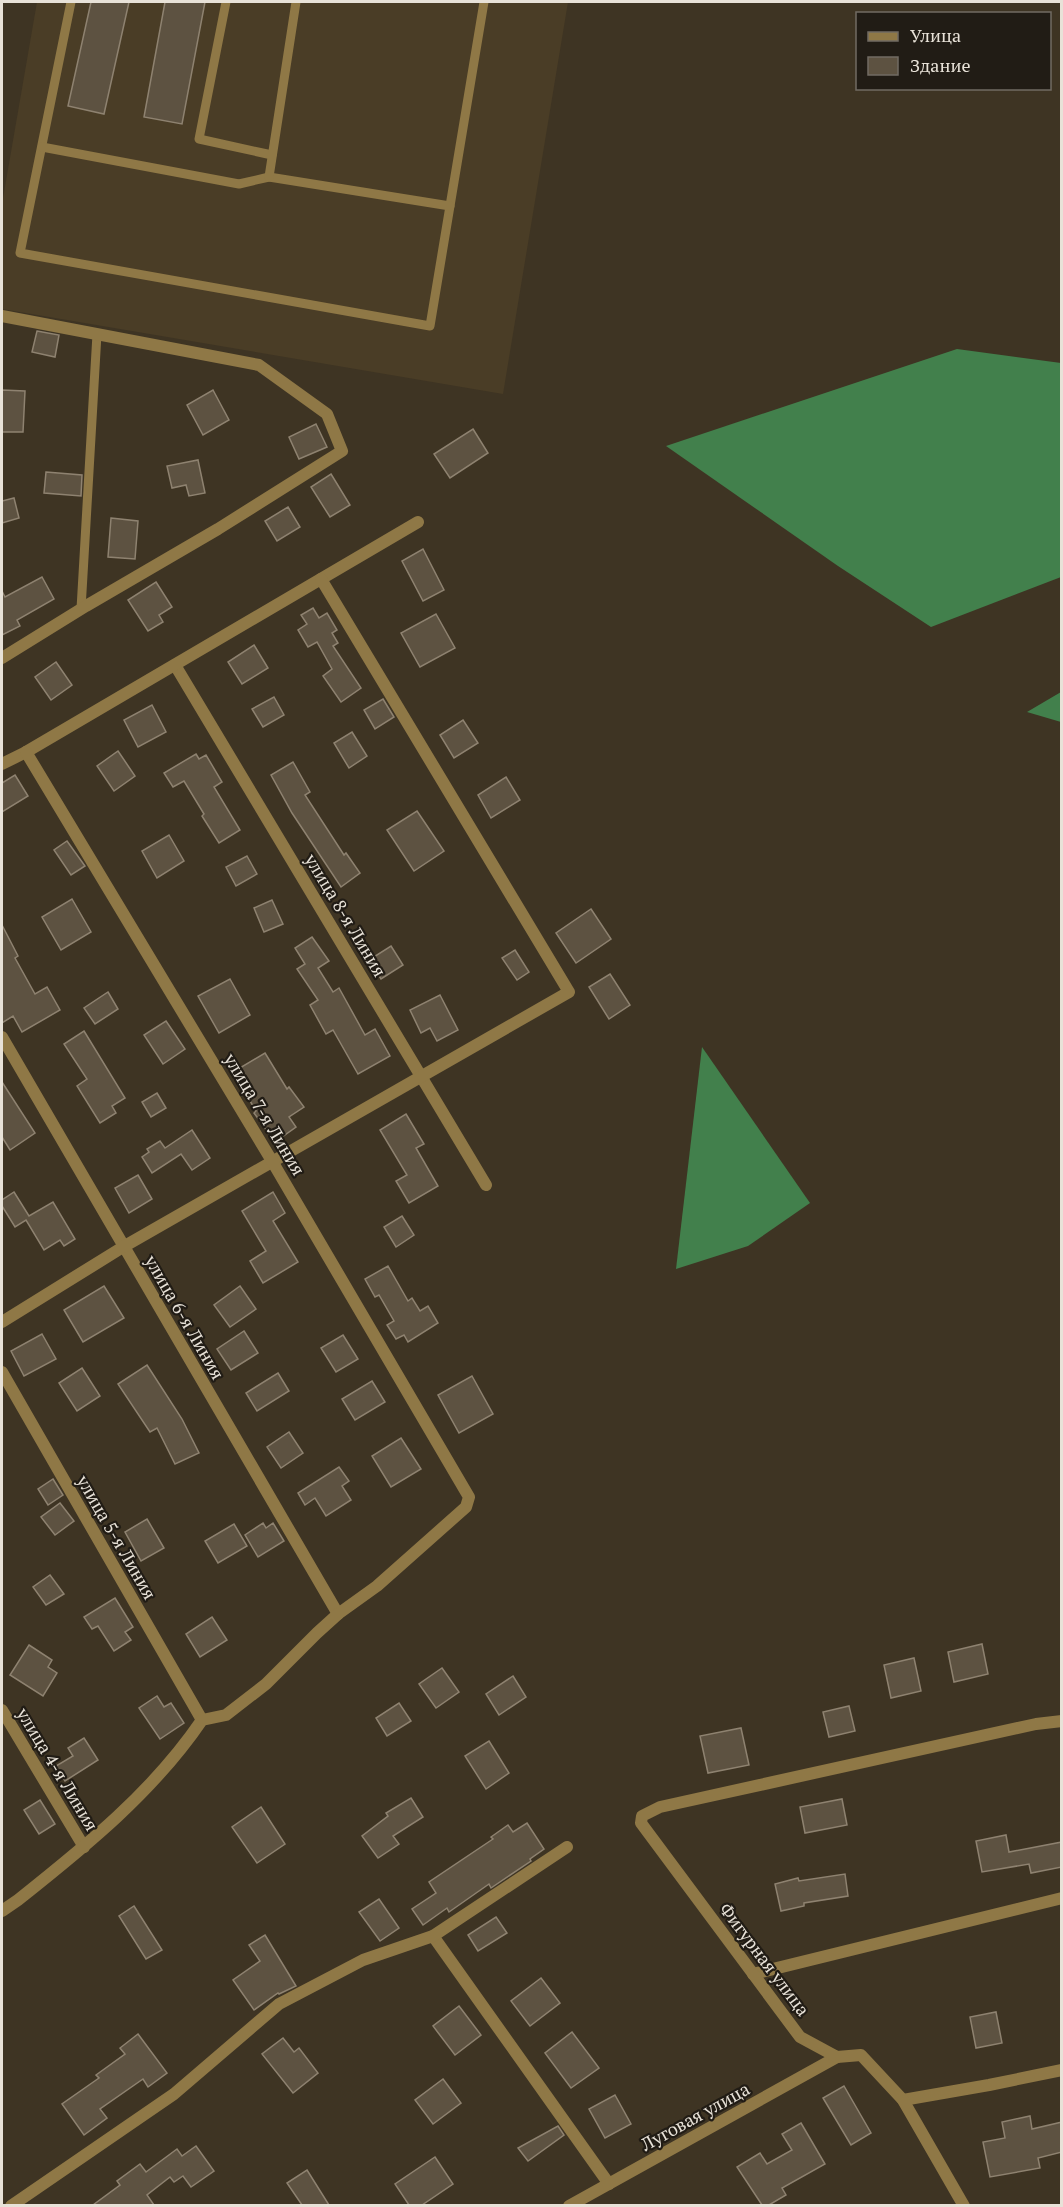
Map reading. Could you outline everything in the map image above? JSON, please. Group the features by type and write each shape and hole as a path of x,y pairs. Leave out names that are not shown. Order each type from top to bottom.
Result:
{"street":[{"path":"2,316 260,366 327,414 342,451 219,530 81,609 2,658"},
{"path":"2,764 418,522"},
{"path":"2,1322 123,1247 569,992 321,579"},
{"name":"улица 8-я Линия","path":"175,665 486,1185"},
{"name":"улица 7-я Линия","path":"26,752 272,1161 469,1497 466,1507 377,1586 339,1614"},
{"name":"улица 6-я Линия","path":"2,1037 339,1614"},
{"name":"улица 5-я Линия","path":"2,1372 202,1720"},
{"path":"2,1911 84,1847 121,1814 164,1771 202,1720 226,1715 266,1684 339,1614"},
{"name":"улица 4-я Линия","path":"2,1710 84,1847"},
{"name":"Фигурная улица","path":"964,2205 903,2100 861,2055 837,2057 800,2037 641,1823 642,1816 660,1807 1036,1724 1062,1721"},
{"path":"11,2205 174,2094 279,2004 363,1960 433,1936 567,1847"},
{"path":"753,1974 1062,1898"},
{"path":"433,1936 609,2184"},
{"name":"Луговая улица","path":"569,2205 837,2057"},
{"path":"903,2100 1062,2070"}],"lane":[{"path":"71,2 20,253 430,326 484,2"},
{"path":"226,2 199,139 272,155"},
{"path":"269,177 296,2"},
{"path":"42,147 239,184 269,177 450,206"},
{"path":"81,609 97,334"}],"shaded area":[{"path":"37,2 568,2 503,394 2,309 2,204"}],"green space":[{"path":"957,349 1061,363 1061,577 931,627 838,566 666,446"},
{"path":"1061,692 1061,722 1027,712"},
{"path":"702,1047 810,1203 748,1246 676,1269"}],"building":[{"path":"91,2 129,2 104,114 68,106"},
{"path":"165,2 205,2 182,124 144,117"},
{"path":"37,331 59,335 55,357 32,352"},
{"path":"2,390 25,391 23,432 2,432"},
{"path":"213,390 229,420 203,435 187,405"},
{"path":"316,424 327,447 299,459 289,437"},
{"path":"473,429 488,453 450,478 434,454"},
{"path":"198,460 205,493 189,496 186,485 172,488 167,466"},
{"path":"46,472 82,475 81,496 44,493"},
{"path":"331,474 350,505 330,517 311,487"},
{"path":"14,498 19,518 2,523 2,501"},
{"path":"288,507 300,527 277,541 265,521"},
{"path":"111,518 138,521 135,559 108,557"},
{"path":"423,549 444,590 423,601 402,561"},
{"path":"42,577 54,599 17,620 20,626 2,635 2,591 5,597"},
{"path":"156,582 172,607 159,615 163,622 148,631 128,600"},
{"path":"313,608 319,618 327,613 337,630 332,633 338,643 333,646 361,688 341,702 323,676 332,669 317,642 308,647 298,630 307,624 301,615"},
{"path":"436,614 455,648 420,667 401,633"},
{"path":"254,645 268,668 242,684 228,662"},
{"path":"56,662 72,685 51,700 35,677"},
{"path":"274,697 284,715 263,727 252,709"},
{"path":"383,699 394,717 375,729 364,710"},
{"path":"152,705 166,732 138,747 124,720"},
{"path":"463,720 478,743 454,758 440,735"},
{"path":"352,732 367,756 349,768 334,743"},
{"path":"118,751 135,776 114,791 97,766"},
{"path":"196,754 199,759 206,755 222,782 214,787 240,830 219,843 184,781 173,787 164,773"},
{"path":"293,762 310,792 305,795 344,855 346,853 360,873 341,887 292,813 271,775"},
{"path":"15,775 28,796 2,812 2,783"},
{"path":"506,777 520,800 491,818 478,795"},
{"path":"417,811 444,851 414,871 387,830"},
{"path":"169,835 184,861 157,878 142,851"},
{"path":"67,841 85,866 71,875 54,850"},
{"path":"247,856 257,874 236,886 226,867"},
{"path":"72,899 91,932 61,950 42,917"},
{"path":"272,900 283,924 264,932 254,908"},
{"path":"591,909 611,939 576,963 556,933"},
{"path":"2,925 18,956 15,958 35,994 47,987 60,1010 22,1032 13,1016 2,1023"},
{"path":"312,937 329,961 318,968 333,992 339,988 365,1035 375,1029 390,1056 358,1074 333,1030 326,1034 310,1005 318,1000 297,969 305,964 295,948"},
{"path":"391,946 403,965 381,979 369,960"},
{"path":"515,950 529,972 517,980 502,958"},
{"path":"610,974 630,1005 609,1019 589,987"},
{"path":"230,979 250,1015 219,1033 198,996"},
{"path":"108,992 118,1009 95,1024 84,1008"},
{"path":"440,995 458,1030 437,1041 430,1028 421,1033 410,1010"},
{"path":"166,1021 185,1049 163,1064 144,1035"},
{"path":"84,1031 125,1098 112,1106 116,1113 100,1123 77,1086 87,1079 64,1044"},
{"path":"265,1053 287,1089 289,1087 304,1107 289,1117 296,1127 275,1142 254,1113 256,1111 233,1072"},
{"path":"2,1082 35,1133 10,1150 2,1137"},
{"path":"157,1093 166,1108 151,1117 142,1102"},
{"path":"406,1114 424,1144 416,1148 438,1186 409,1203 396,1181 407,1175 380,1130"},
{"path":"192,1130 210,1158 192,1170 181,1154 152,1173 142,1157 149,1152 147,1149 160,1141 165,1148"},
{"path":"138,1175 152,1199 129,1213 115,1188"},
{"path":"14,1192 29,1216 53,1202 75,1239 64,1246 60,1240 44,1250 26,1220 15,1227 2,1206 2,1200"},
{"path":"273,1192 285,1213 273,1221 298,1262 263,1283 250,1261 266,1251 242,1211"},
{"path":"402,1216 414,1235 396,1247 384,1227"},
{"path":"388,1266 408,1301 412,1298 420,1311 428,1306 438,1323 408,1342 404,1335 396,1339 387,1325 394,1321 379,1295 375,1297 365,1279"},
{"path":"104,1286 124,1318 83,1342 64,1310"},
{"path":"240,1286 256,1309 230,1327 214,1305"},
{"path":"244,1331 258,1353 231,1370 217,1349"},
{"path":"42,1334 56,1359 24,1376 11,1351"},
{"path":"343,1335 358,1359 336,1372 321,1348"},
{"path":"147,1365 182,1419 199,1453 175,1464 157,1428 150,1432 118,1384"},
{"path":"82,1368 100,1396 77,1411 59,1383"},
{"path":"278,1373 289,1391 257,1411 246,1393"},
{"path":"472,1376 493,1414 459,1433 438,1395"},
{"path":"372,1381 385,1402 355,1420 342,1399"},
{"path":"289,1432 303,1453 281,1468 267,1447"},
{"path":"401,1438 421,1469 391,1487 372,1456"},
{"path":"339,1467 349,1481 342,1486 351,1500 326,1516 315,1498 305,1505 298,1493"},
{"path":"53,1479 63,1495 48,1505 38,1489"},
{"path":"60,1503 74,1521 55,1535 41,1517"},
{"path":"147,1519 164,1548 141,1561 125,1532"},
{"path":"263,1523 266,1528 273,1523 284,1541 258,1557 245,1535"},
{"path":"234,1524 247,1546 218,1563 205,1541"},
{"path":"50,1575 64,1594 46,1605 33,1587"},
{"path":"115,1598 133,1627 125,1632 131,1640 114,1651 98,1626 92,1629 84,1617"},
{"path":"212,1617 227,1640 200,1657 186,1634"},
{"path":"982,1644 988,1674 954,1682 948,1652"},
{"path":"29,1645 52,1660 48,1667 57,1673 43,1696 10,1675"},
{"path":"914,1658 921,1691 891,1698 884,1665"},
{"path":"442,1668 459,1692 436,1708 419,1684"},
{"path":"513,1676 526,1697 499,1715 486,1694"},
{"path":"157,1696 164,1707 171,1703 184,1723 160,1739 139,1708"},
{"path":"399,1703 411,1721 387,1736 376,1718"},
{"path":"849,1706 855,1731 829,1737 823,1712"},
{"path":"741,1728 749,1765 708,1773 700,1736"},
{"path":"84,1738 98,1760 65,1781 56,1766 73,1756 68,1748"},
{"path":"489,1741 509,1773 486,1789 465,1756"},
{"path":"411,1798 423,1817 393,1836 399,1844 378,1858 362,1836 388,1816 386,1813"},
{"path":"842,1799 847,1825 805,1833 800,1807"},
{"path":"40,1800 55,1824 39,1834 24,1810"},
{"path":"261,1807 285,1844 257,1863 232,1827"},
{"path":"527,1823 544,1849 530,1859 531,1861 491,1888 489,1884 449,1912 447,1908 423,1925 412,1909 436,1893 429,1882 493,1839 491,1837 508,1825 513,1832"},
{"path":"1006,1835 1009,1852 1062,1842 1062,1867 1031,1873 1029,1864 982,1872 976,1841"},
{"path":"845,1874 848,1896 804,1903 804,1906 781,1911 775,1884 798,1878 799,1881"},
{"path":"379,1899 399,1928 380,1941 359,1912"},
{"path":"134,1906 162,1950 146,1959 119,1916"},
{"path":"496,1917 507,1933 478,1951 468,1935"},
{"path":"265,1935 296,1986 278,1993 254,2010 233,1980 260,1961 249,1945"},
{"path":"541,1978 560,2003 530,2026 511,2001"},
{"path":"459,2006 481,2035 455,2055 433,2026"},
{"path":"996,2012 1002,2043 976,2048 970,2017"},
{"path":"572,2032 599,2068 571,2088 545,2053"},
{"path":"138,2034 167,2073 148,2087 143,2079 100,2109 107,2118 84,2135 62,2104 99,2078 96,2075 125,2054 120,2048"},
{"path":"283,2038 294,2052 299,2048 318,2073 293,2093 262,2054"},
{"path":"443,2079 461,2103 433,2124 415,2100"},
{"path":"844,2086 871,2133 851,2145 823,2098"},
{"path":"615,2095 631,2124 605,2138 589,2109"},
{"path":"1030,2116 1032,2129 1062,2122 1062,2152 1038,2158 1040,2168 990,2177 983,2142 1005,2138 1002,2122"},
{"path":"801,2123 825,2164 782,2188 786,2195 769,2205 762,2205 737,2167 760,2153 767,2164 792,2150 782,2134"},
{"path":"558,2126 564,2135 528,2161 518,2148"},
{"path":"196,2146 214,2171 191,2187 183,2176 174,2182 170,2177 147,2195 154,2205 93,2205 120,2185 117,2181 140,2164 146,2172 177,2149 182,2156"},
{"path":"435,2157 453,2184 422,2205 409,2205 395,2184"},
{"path":"307,2170 329,2205 302,2205 287,2183"}]}
